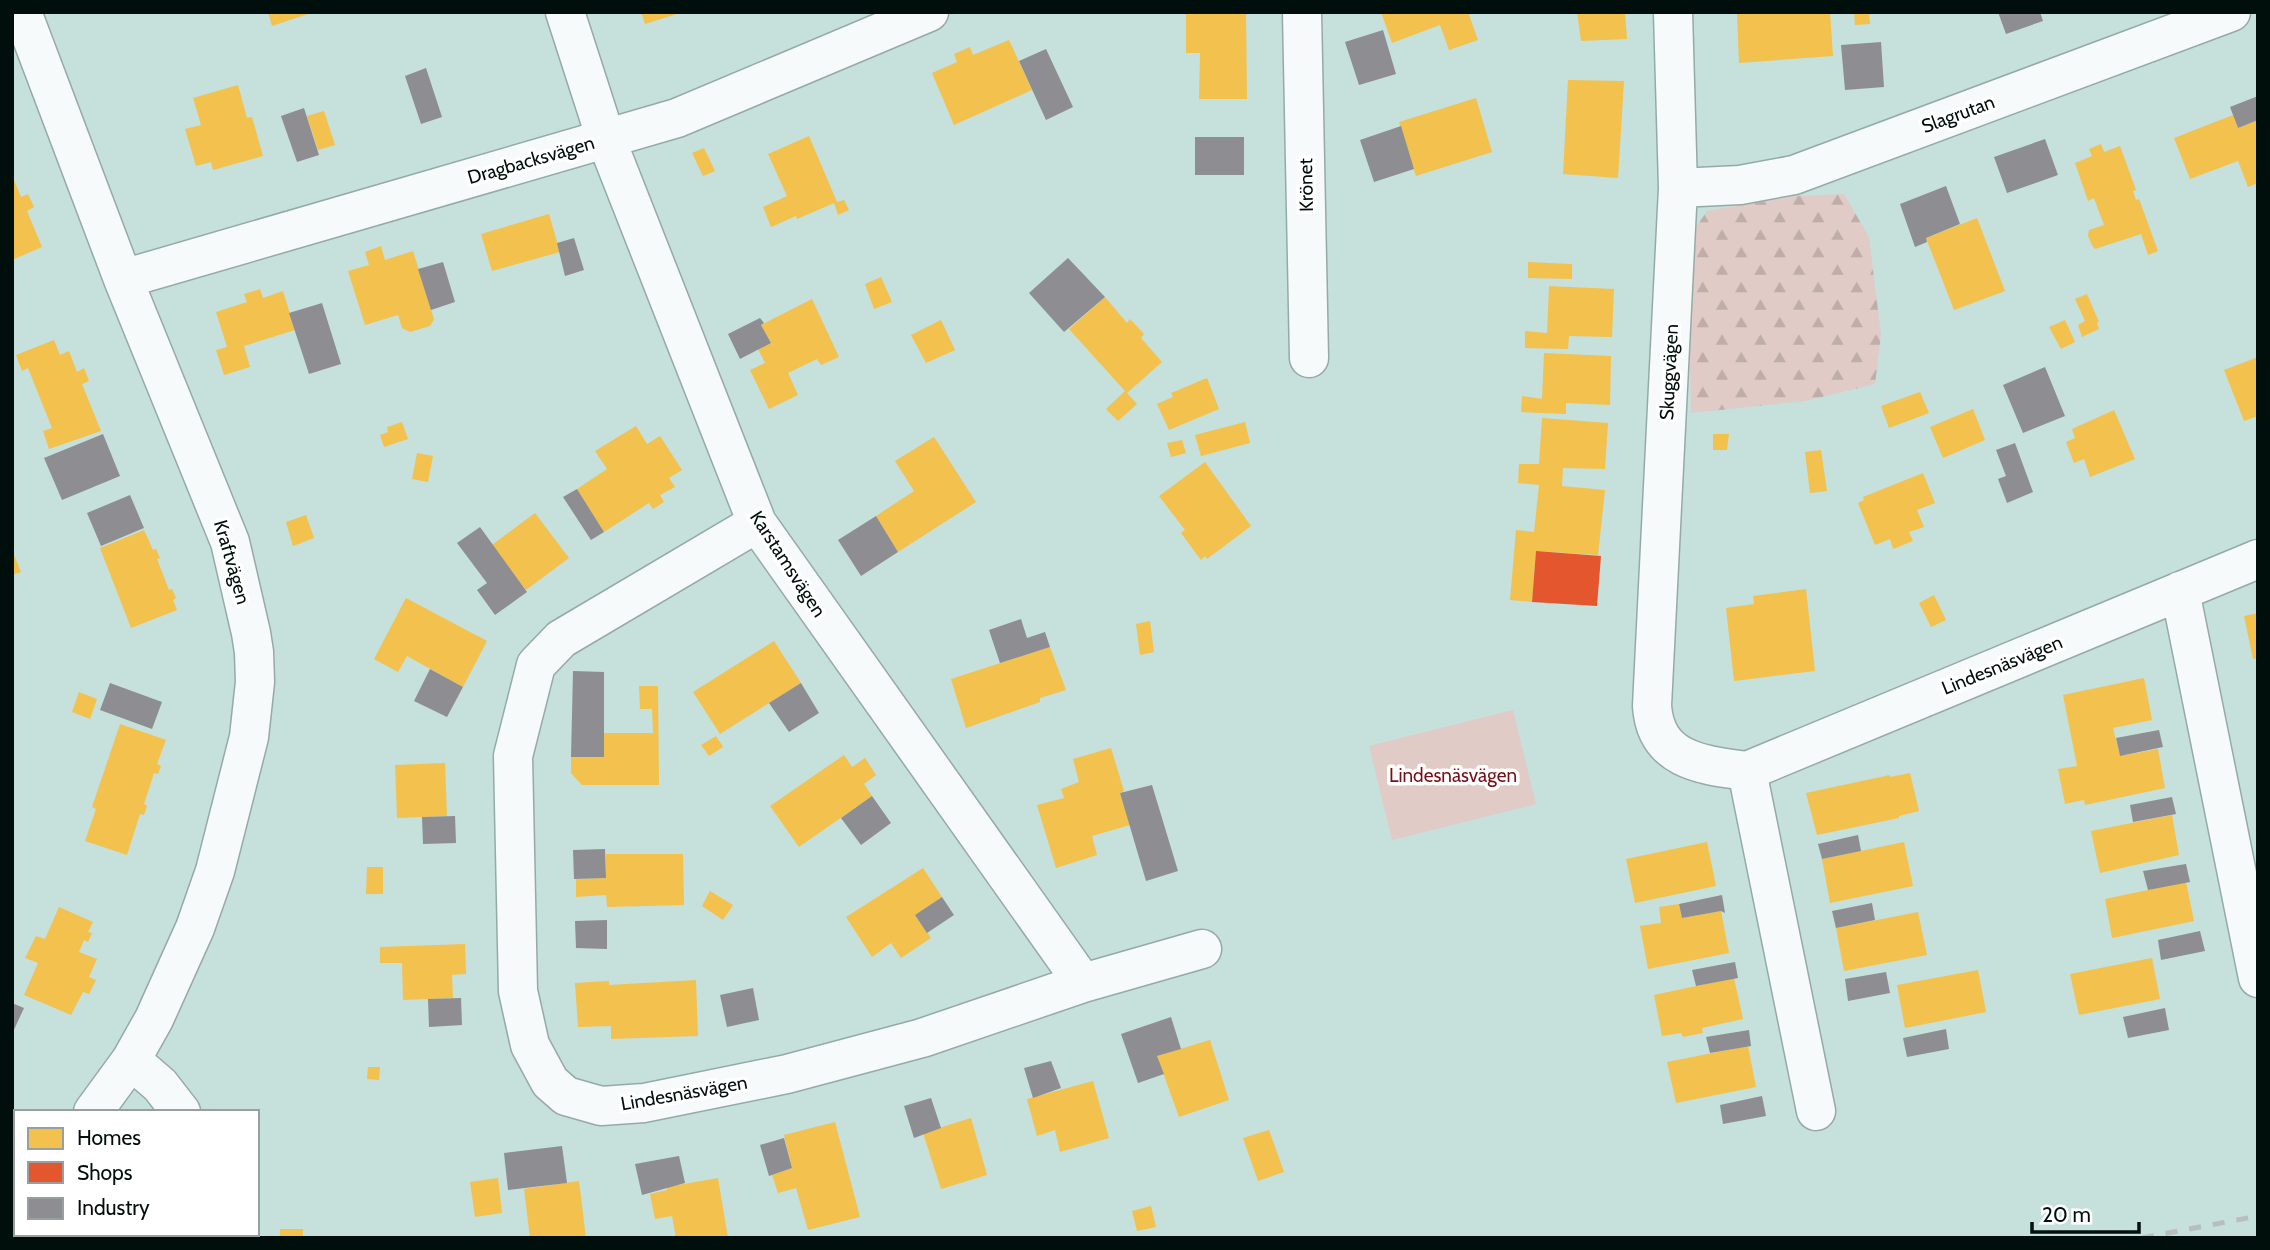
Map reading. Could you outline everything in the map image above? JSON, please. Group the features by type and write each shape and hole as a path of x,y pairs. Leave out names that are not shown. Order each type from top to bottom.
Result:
{"street":[{"name":"Kraftvägen","path":"22,12 123,279 230,542 251,633 255,682 249,737 215,871 173,982 131,1060 94,1110"},
{"name":"Karstamsvägen","path":"565,12 606,139 757,523 1083,984"},
{"name":"Dragbacksvägen","path":"123,279 677,118 929,12"},
{"name":"Krönet","path":"1302,12 1309,358"},
{"name":"Skuggvägen","path":"1674,12 1678,188 1652,706 1657,732 1666,744 1684,758 1747,771"},
{"name":"Slagrutan","path":"1678,188 1740,185 1794,175 2231,12"},
{"name":"Lindesnäsvägen","path":"757,523 561,639 536,665 513,756 518,991 530,1045 550,1082 566,1096 601,1106 644,1103 787,1074 922,1038 1083,984 1202,949"},
{"name":"Lindesnäsvägen","path":"1747,771 2258,559"},
{"path":"2180,591 2258,978"},
{"path":"1747,771 1816,1111"},
{"path":"131,1060 160,1085 179,1110"}],"green space":[{"path":"1844,194 1869,237 1881,335 1875,384 1805,401 1691,413 1688,239 1707,211 1796,196"},
{"name":"Lindesnäsvägen","path":"1513,710 1536,804 1392,840 1369,746"}],"building: Homes":[{"path":"268,12 311,12 311,13 272,26"},
{"path":"641,12 680,12 680,13 645,24"},
{"path":"1186,12 1246,12 1247,99 1199,99 1200,53 1186,53"},
{"path":"1381,12 1468,12 1478,40 1449,50 1440,25 1392,43"},
{"path":"1577,12 1625,12 1627,39 1581,41"},
{"path":"1737,12 1830,12 1833,56 1739,63"},
{"path":"1854,12 1869,12 1870,24 1855,25"},
{"path":"1009,40 1032,90 954,125 932,73 957,62 954,54 970,47 973,55"},
{"path":"1568,80 1624,81 1618,178 1563,174"},
{"path":"238,85 247,118 252,117 263,156 213,170 211,162 196,166 185,129 201,125 193,98"},
{"path":"1476,98 1492,152 1416,176 1399,122"},
{"path":"324,111 335,145 318,150 307,116"},
{"path":"2233,115 2238,128 2258,120 2258,183 2248,187 2238,161 2190,179 2174,138"},
{"path":"809,136 837,202 844,200 849,210 838,215 834,203 771,227 763,207 787,196 768,154"},
{"path":"2101,144 2104,152 2120,146 2136,190 2133,191 2136,200 2139,199 2158,251 2148,255 2141,234 2095,249 2092,245 2088,236 2089,230 2104,225 2094,198 2088,201 2075,163 2092,156 2089,149"},
{"path":"704,148 715,171 703,176 692,153"},
{"path":"12,175 21,197 28,194 34,207 27,211 42,247 12,260"},
{"path":"549,214 560,252 492,271 481,234"},
{"path":"1977,218 2005,291 1954,310 1926,238"},
{"path":"381,246 385,260 413,251 434,319 430,326 410,332 402,328 398,315 365,325 348,271 369,265 365,252"},
{"path":"1528,262 1572,264 1572,279 1528,278"},
{"path":"881,277 892,302 874,309 865,284"},
{"path":"1549,286 1614,289 1612,337 1569,336 1568,349 1525,348 1525,331 1547,333"},
{"path":"260,289 263,298 283,291 295,330 244,346 250,367 224,375 216,350 227,347 216,312 247,302 244,294"},
{"path":"2087,294 2099,322 2099,329 2082,337 2078,325 2085,321 2075,299"},
{"path":"1105,297 1127,323 1130,319 1144,334 1141,338 1162,362 1127,393 1137,404 1118,421 1106,409 1125,391 1069,329"},
{"path":"812,299 839,357 821,365 817,359 788,373 798,395 769,409 750,370 765,363 758,349 771,343 761,325"},
{"path":"941,320 955,350 926,363 911,335"},
{"path":"2065,320 2075,342 2061,349 2049,327"},
{"path":"54,340 60,355 69,351 77,372 84,368 89,381 82,384 101,431 49,449 43,431 52,428 28,368 22,371 16,355"},
{"path":"1544,353 1611,356 1610,405 1566,403 1566,414 1521,412 1522,396 1542,399"},
{"path":"2258,357 2258,416 2244,421 2224,370"},
{"path":"1207,378 1219,409 1169,430 1157,404 1173,397 1171,393"},
{"path":"1920,392 1929,413 1889,428 1881,406"},
{"path":"1973,409 1985,440 1943,458 1930,427"},
{"path":"2114,410 2135,459 2090,477 2084,459 2074,463 2066,442 2075,438 2072,429"},
{"path":"1542,418 1608,423 1605,469 1563,468 1562,486 1605,490 1598,555 1536,551 1532,602 1510,600 1516,530 1534,532 1539,485 1518,483 1519,464 1539,464"},
{"path":"402,422 408,439 384,447 380,435 388,432 387,427"},
{"path":"1245,422 1250,443 1201,456 1195,435"},
{"path":"636,426 647,444 660,436 682,470 669,478 675,487 660,495 664,502 653,509 649,503 604,532 577,489 607,469 595,451"},
{"path":"1713,434 1729,434 1727,450 1713,450"},
{"path":"934,437 976,502 898,552 876,516 914,491 895,461"},
{"path":"1182,440 1186,453 1171,457 1167,443"},
{"path":"1821,450 1827,491 1810,493 1805,452"},
{"path":"417,453 433,456 428,482 412,479"},
{"path":"1205,462 1251,526 1207,559 1205,556 1201,560 1181,533 1185,530 1159,496"},
{"path":"1923,473 1935,503 1917,510 1924,527 1909,532 1913,541 1893,549 1890,539 1875,545 1858,503 1864,500 1863,497"},
{"path":"535,513 569,558 526,590 492,545"},
{"path":"306,515 314,538 293,546 286,522"},
{"path":"144,530 153,550 156,549 160,558 157,559 169,590 172,589 176,598 173,600 177,610 131,628 100,548"},
{"path":"12,550 21,572 12,575"},
{"path":"1806,589 1815,671 1734,681 1726,608 1754,604 1753,596"},
{"path":"1934,595 1946,620 1931,627 1919,603"},
{"path":"406,598 487,641 463,687 407,656 398,672 374,659"},
{"path":"2258,613 2258,658 2253,659 2244,616"},
{"path":"1150,621 1154,652 1140,655 1136,624"},
{"path":"774,641 801,683 720,734 693,692"},
{"path":"1050,647 1066,690 966,728 951,679"},
{"path":"2144,678 2152,720 2113,728 2120,756 2158,749 2165,788 2085,805 2084,800 2065,804 2058,769 2077,766 2063,695"},
{"path":"639,686 658,686 659,785 582,785 571,773 571,757 604,757 604,733 653,733 652,709 640,709"},
{"path":"79,692 97,699 90,719 72,712"},
{"path":"120,724 166,740 157,764 161,766 158,774 154,773 144,804 147,806 144,815 140,814 127,855 85,841 96,809 92,807"},
{"path":"716,736 723,747 709,756 701,745"},
{"path":"1111,748 1124,791 1120,793 1130,825 1092,836 1097,855 1056,868 1037,805 1064,798 1061,789 1079,782 1073,759"},
{"path":"844,755 852,767 865,758 876,775 864,784 872,796 799,847 770,806"},
{"path":"445,763 447,816 397,818 395,765"},
{"path":"1910,773 1919,811 1899,818 1817,835 1806,793"},
{"path":"2172,815 2179,855 2100,873 2091,831"},
{"path":"1707,842 1716,886 1635,903 1626,859"},
{"path":"1904,842 1913,886 1830,903 1822,859"},
{"path":"606,854 683,854 684,905 607,907 606,895 576,897 576,879 606,878"},
{"path":"367,867 383,867 383,894 366,894"},
{"path":"923,868 942,897 915,915 931,938 901,958 891,943 872,957 846,917"},
{"path":"2186,882 2194,921 2112,938 2105,899"},
{"path":"710,891 733,905 723,920 702,906"},
{"path":"1679,904 1682,918 1721,911 1729,953 1648,969 1640,926 1661,923 1659,907"},
{"path":"59,907 93,922 88,932 92,933 88,942 84,940 79,952 97,959 89,977 96,980 89,994 83,992 71,1015 24,995 38,963 25,958 36,936 45,939"},
{"path":"1918,912 1927,955 1844,971 1836,928"},
{"path":"465,944 466,974 452,975 453,998 403,1000 402,963 380,963 380,947"},
{"path":"2152,958 2160,999 2079,1015 2070,974"},
{"path":"1978,970 1986,1012 1905,1028 1897,985"},
{"path":"1734,978 1743,1019 1702,1028 1703,1033 1683,1037 1681,1033 1662,1036 1654,995"},
{"path":"696,980 698,1036 611,1039 611,1026 578,1027 575,983 609,981 609,985"},
{"path":"1210,1040 1229,1100 1179,1117 1157,1056"},
{"path":"1748,1046 1756,1087 1676,1103 1667,1062"},
{"path":"368,1067 380,1067 379,1080 367,1079"},
{"path":"1093,1081 1109,1138 1060,1152 1055,1130 1037,1136 1027,1099"},
{"path":"971,1118 987,1175 941,1189 923,1133"},
{"path":"835,1122 860,1217 808,1230 796,1188 778,1193 772,1175 792,1168 784,1135"},
{"path":"1269,1130 1284,1172 1258,1181 1243,1138"},
{"path":"498,1178 502,1213 475,1217 470,1182"},
{"path":"718,1178 728,1238 676,1238 672,1216 655,1219 650,1194 667,1190 667,1187"},
{"path":"579,1181 586,1238 530,1238 524,1189"},
{"path":"1151,1206 1156,1227 1137,1231 1132,1211"},
{"path":"280,1229 303,1229 303,1238 280,1238"}],"building: Shops":[{"path":"1536,551 1601,556 1597,606 1532,602"}],"building: Industry":[{"path":"1998,12 2040,12 2043,21 2006,34"},
{"path":"1383,30 1396,74 1359,85 1345,42"},
{"path":"1881,42 1884,87 1845,90 1841,45"},
{"path":"1046,49 1073,107 1046,120 1019,61"},
{"path":"426,68 442,117 421,124 405,76"},
{"path":"2258,96 2258,120 2238,128 2230,107"},
{"path":"304,108 319,155 297,162 281,116"},
{"path":"1401,126 1414,169 1374,182 1360,140"},
{"path":"1195,137 1244,137 1244,175 1195,175"},
{"path":"2045,139 2058,175 2007,193 1994,157"},
{"path":"1946,186 1960,224 1926,238 1927,242 1915,247 1900,204"},
{"path":"574,238 584,270 565,276 557,243"},
{"path":"1068,258 1105,297 1064,332 1029,293"},
{"path":"443,262 455,302 431,310 418,269"},
{"path":"322,303 341,364 309,374 289,313"},
{"path":"760,318 771,343 740,359 728,334"},
{"path":"2045,367 2065,416 2023,433 2003,385"},
{"path":"103,434 120,476 62,500 44,458"},
{"path":"2015,443 2033,492 2007,503 1998,479 2006,476 1996,450"},
{"path":"577,489 604,532 591,540 563,497"},
{"path":"130,495 144,528 101,546 87,513"},
{"path":"876,516 898,552 861,576 838,540"},
{"path":"480,527 527,592 495,615 477,590 487,583 457,543"},
{"path":"1021,619 1027,638 1045,632 1050,647 1000,663 989,630"},
{"path":"430,669 463,687 447,717 414,701"},
{"path":"573,671 604,672 604,757 571,757"},
{"path":"110,683 162,702 152,729 100,710"},
{"path":"801,683 819,713 789,732 769,703"},
{"path":"2159,730 2163,747 2120,756 2116,738"},
{"path":"1152,785 1178,871 1146,881 1120,793"},
{"path":"872,796 891,823 861,845 841,818"},
{"path":"2172,797 2176,814 2133,822 2130,805"},
{"path":"455,816 456,843 423,844 422,817"},
{"path":"1858,835 1861,851 1822,859 1818,844"},
{"path":"605,849 606,878 574,879 573,850"},
{"path":"2186,864 2190,882 2148,890 2143,871"},
{"path":"1722,895 1725,913 1721,911 1682,918 1679,904"},
{"path":"942,897 954,915 927,933 915,915"},
{"path":"1872,903 1875,920 1836,928 1832,911"},
{"path":"607,920 607,949 576,948 575,921"},
{"path":"2200,931 2205,951 2161,960 2158,940"},
{"path":"1735,962 1738,978 1696,986 1692,970"},
{"path":"1886,972 1890,993 1848,1001 1845,979"},
{"path":"753,988 759,1020 727,1027 720,995"},
{"path":"461,998 462,1025 429,1027 428,999"},
{"path":"12,1003 24,1008 12,1034"},
{"path":"2165,1008 2169,1030 2128,1038 2123,1017"},
{"path":"1171,1017 1181,1049 1157,1056 1164,1074 1138,1083 1121,1034"},
{"path":"1946,1029 1949,1049 1907,1057 1903,1038"},
{"path":"1749,1030 1751,1046 1710,1053 1706,1037"},
{"path":"1051,1061 1061,1088 1033,1098 1024,1068"},
{"path":"1762,1096 1766,1116 1723,1124 1720,1105"},
{"path":"931,1098 941,1128 914,1138 904,1106"},
{"path":"784,1138 792,1168 769,1176 760,1145"},
{"path":"562,1146 567,1183 508,1190 504,1153"},
{"path":"679,1156 685,1183 642,1195 635,1164"}],"railway":[{"path":"2142,1238 2258,1216"}]}
